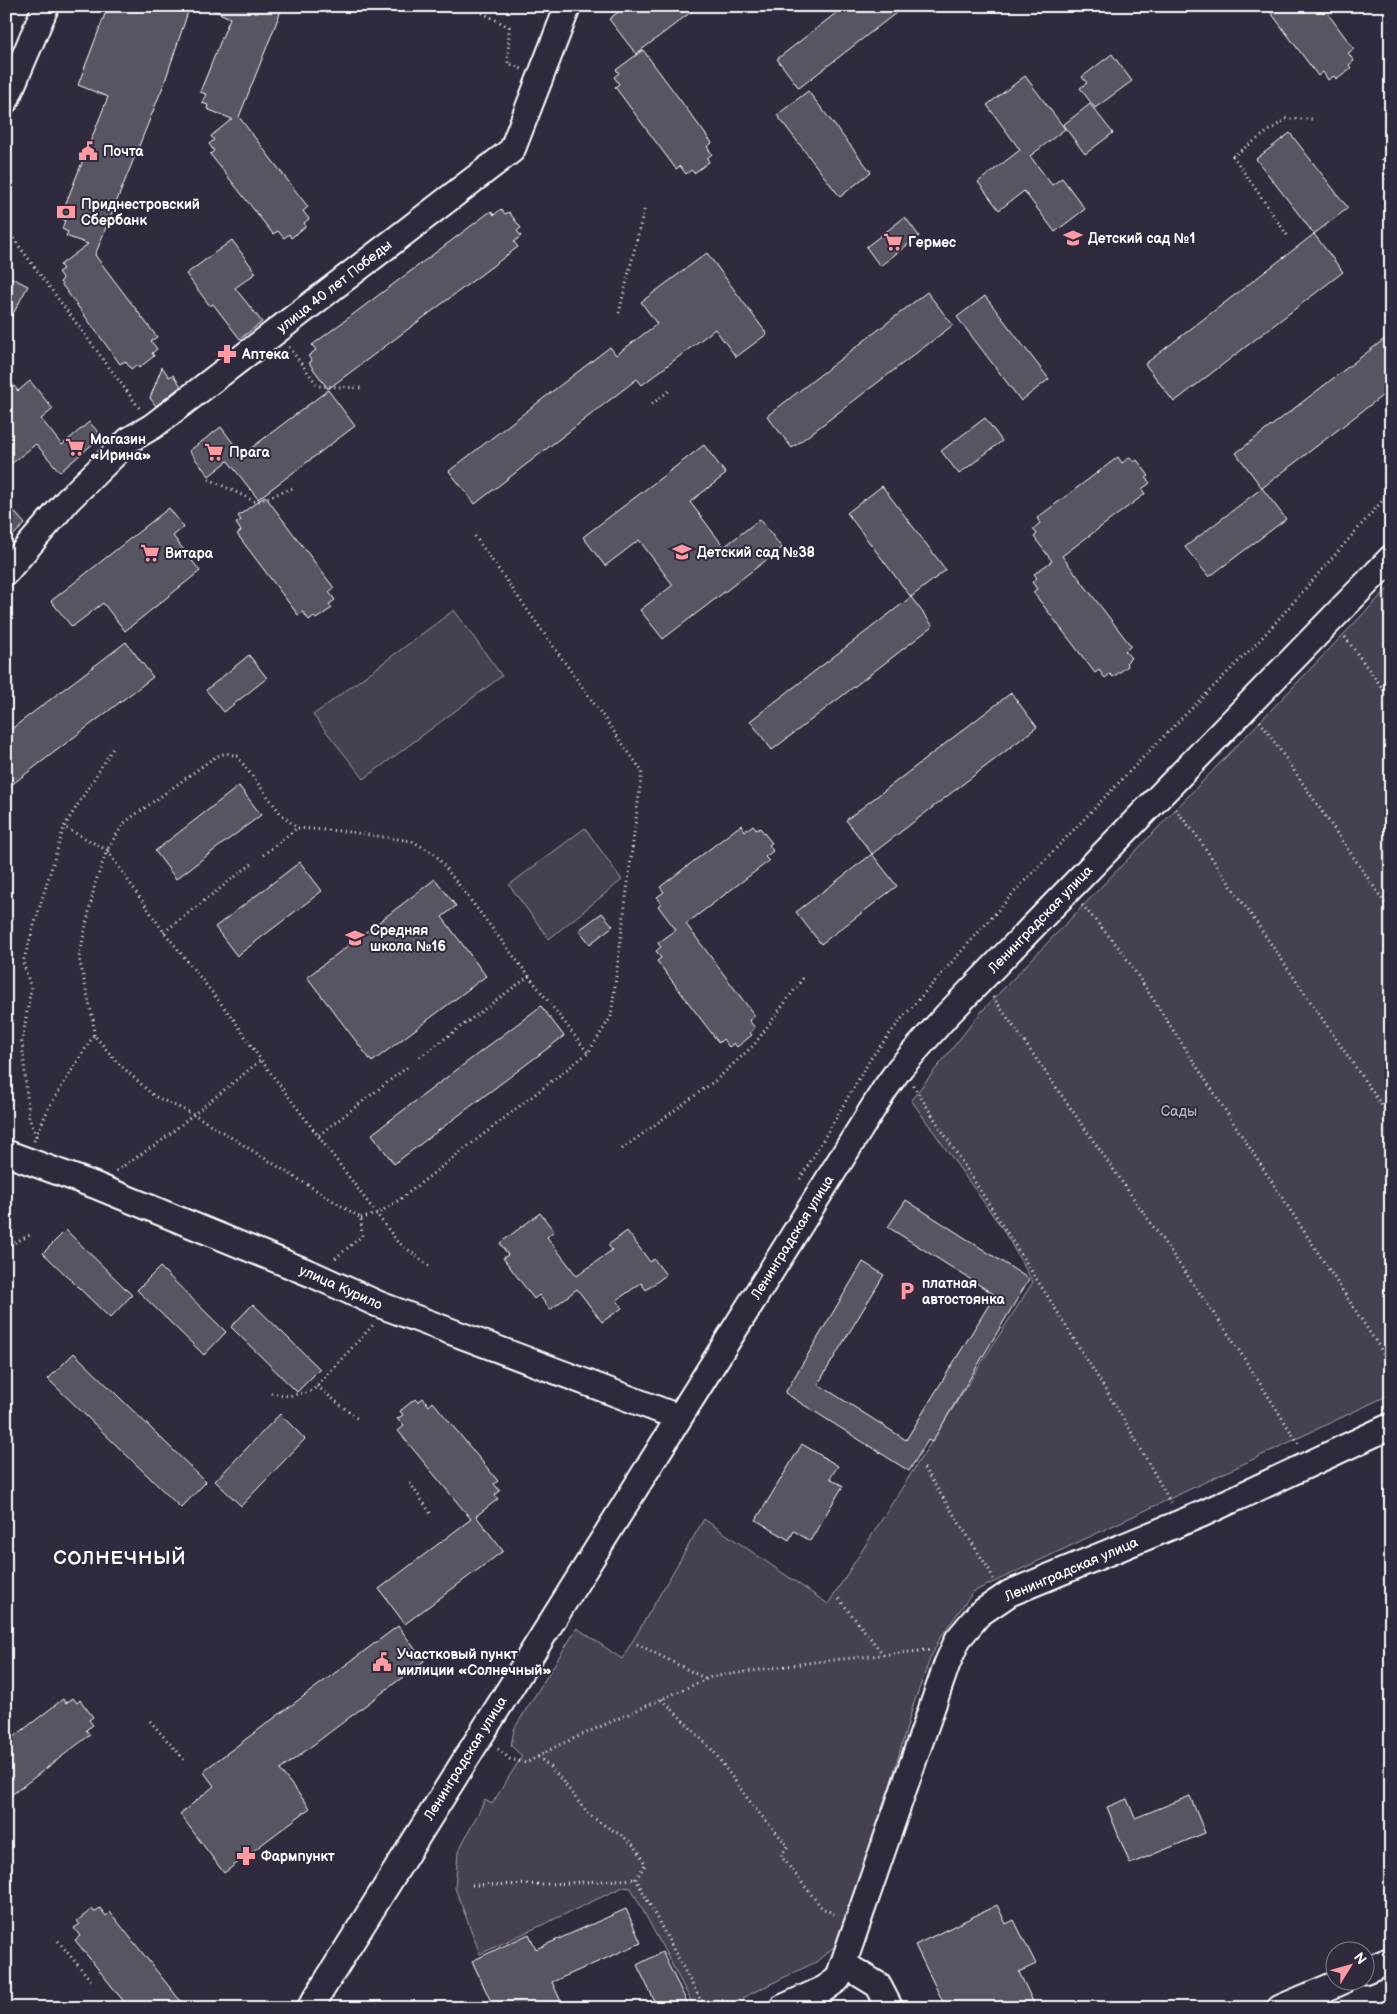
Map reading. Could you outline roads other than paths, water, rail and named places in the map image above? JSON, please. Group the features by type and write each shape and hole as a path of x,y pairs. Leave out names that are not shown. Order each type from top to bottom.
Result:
{"street":[{"path":"6,100 46,6"},
{"name":"улица 40 лет Победы","path":"6,572 68,500 129,440 154,426 276,330 512,150 568,6"},
{"name":"Ленинградская улица","path":"310,2008 678,1417 900,1068 981,980 1391,558"},
{"name":"улица Курило","path":"17,1157 314,1275 388,1308 678,1417"},
{"name":"Ленинградская улица","path":"782,2008 824,1989 838,1979 845,1965 958,1639 979,1614 995,1602 1182,1522 1391,1426"},
{"path":"1374,1967 1391,1960"},
{"path":"845,1965 878,1985 890,2008"},
{"path":"1280,2008 1324,1989"}],"place":[{"name":"Почта","path":"88,151"},
{"name":"Приднестровский Сбербанк","path":"66,212"},
{"name":"Детский сад №1","path":"1073,238"},
{"name":"Гермес","path":"893,242"},
{"name":"Аптека","path":"227,354"},
{"name":"Магазин «Ирина»","path":"75,447"},
{"name":"Прага","path":"214,452"},
{"name":"Детский сад №38","path":"682,552"},
{"name":"Витара","path":"150,553"},
{"name":"Средняя школа №16","path":"355,938"},
{"name":"платная автостоянка","path":"907,1291"},
{"name":"Участковый пункт милиции «Солнечный»","path":"382,1662"},
{"name":"Фармпункт","path":"246,1856"}],"district":[{"name":"СОЛНЕЧНЫЙ","path":"120,1557"}],"park label":[{"name":"Сады","path":"1179,1111"}]}
